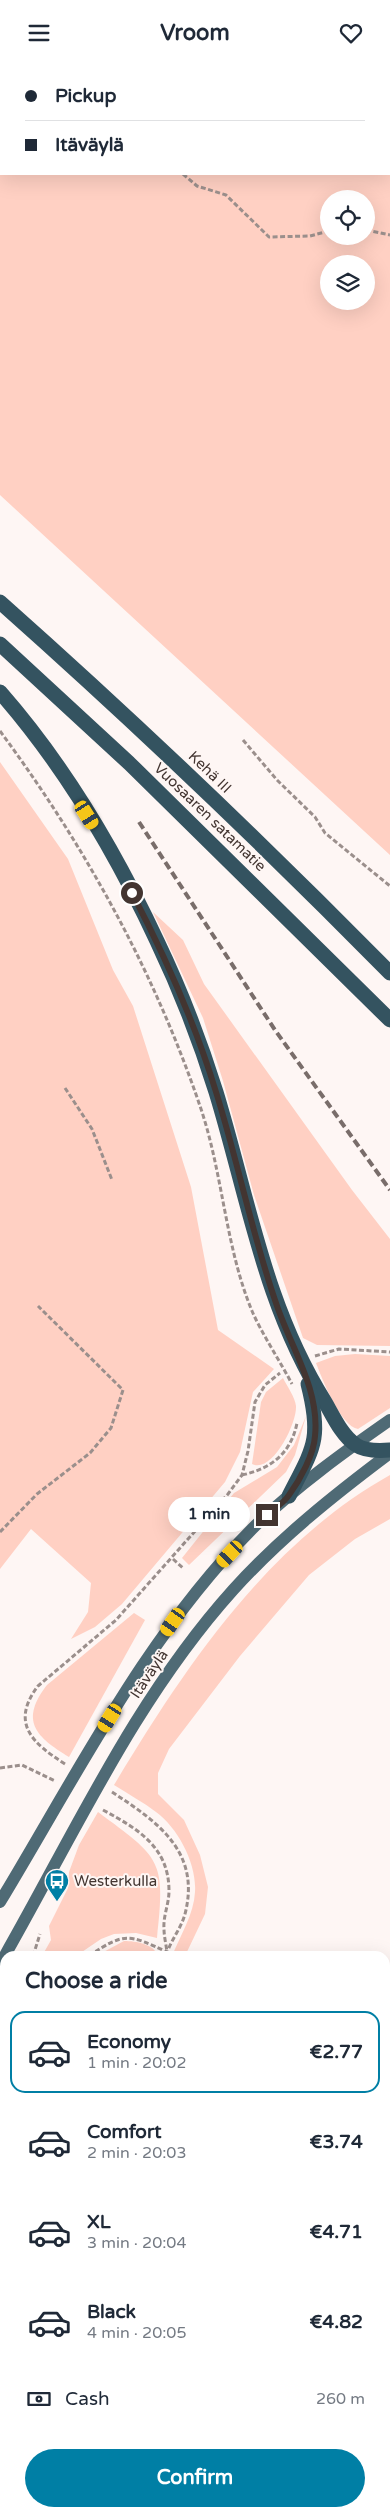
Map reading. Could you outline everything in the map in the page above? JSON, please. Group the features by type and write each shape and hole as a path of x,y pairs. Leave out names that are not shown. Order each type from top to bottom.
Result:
{"highway":[{"name":"Kehä III","path":"0,602 182,768 289,871 390,973"},
{"name":"Vuosaaren satamatie","path":"0,644 129,763 390,1020"},
{"path":"0,692 59,770 116,859 158,942 216,1091 276,1304 308,1363 337,1423 355,1444 366,1449 390,1452"},
{"path":"289,1496 309,1456 315,1438 316,1415 308,1363"}],"main road":[{"name":"Itäväylä","path":"0,1902 124,1693 173,1622 217,1568 256,1525 289,1496 355,1444 390,1420"},
{"name":"Itäväylä","path":"7,1951 57,1857 150,1700 193,1638 234,1589 278,1545 324,1502 390,1452"}],"path":[{"path":"184,175 197,186 226,195 269,237 310,236 320,233"},
{"path":"375,232 390,235"},
{"path":"0,731 36,780 82,853 145,967 175,1037 201,1108 234,1251 253,1312 296,1392"},
{"path":"243,740 277,780 315,817 325,833 390,886"},
{"path":"65,1088 92,1129 112,1180"},
{"path":"0,1532 37,1494 90,1453 111,1429 123,1390 38,1306"},
{"path":"308,1363 339,1349 390,1352"},
{"path":"66,1764 48,1753 32,1739 24,1717 29,1698 38,1686 116,1620 173,1559 242,1475 250,1442 255,1403 265,1385 280,1373"},
{"path":"242,1475 260,1471 277,1461 288,1447 296,1429 299,1415"},
{"path":"173,1559 183,1569"},
{"path":"0,1768 22,1765 36,1770 57,1782"},
{"path":"112,1792 144,1813 165,1831 178,1848 186,1871 189,1895 184,1916 168,1951"},
{"path":"103,1810 130,1825 146,1837 159,1852 168,1872 169,1893 164,1929 167,1951"},
{"path":"35,1951 40,1934"},
{"path":"97,1951 118,1938 127,1938 141,1939 162,1951"}],"shaded area":[{"path":"0,175 390,175 390,855 0,495"},
{"path":"0,762 68,859 113,970 133,1006 191,1187 218,1330 274,1369 253,1392 240,1452 225,1482 122,1604 95,1627 71,1639 88,1612 91,1583 31,1529 0,1569"},
{"path":"153,912 183,940 204,984 352,1190 390,1239 390,1346 317,1345 303,1338 254,1195 223,1081 203,1018"},
{"path":"355,1354 390,1356 390,1408 358,1429 345,1420 339,1411 327,1390 316,1363 335,1356"},
{"path":"283,1378 293,1395 296,1406 292,1424 288,1435 275,1455 260,1465 252,1464 261,1402 266,1392"},
{"path":"306,1416 295,1455 286,1472 189,1565 182,1558 234,1493 277,1467 294,1445"},
{"path":"390,1475 390,1519 355,1539 309,1575 240,1656 169,1749 158,1773 158,1794 184,1820 200,1855 208,1887 205,1914 187,1951 174,1951 194,1900 195,1881 193,1870 179,1837 172,1827 156,1812 114,1785 170,1696 232,1612 267,1572 305,1536 346,1503"},
{"path":"134,1613 145,1620 69,1757 57,1750 40,1735 35,1727 34,1709 47,1685"},
{"path":"98,1812 135,1840 146,1851 154,1863 159,1876 160,1912 157,1938 136,1933 114,1934 101,1939 83,1951 45,1951 51,1940 49,1926 68,1888 69,1872 79,1845"},
{"path":"124,1941 149,1946 155,1951 105,1951"}],"railway":[{"path":"139,822 275,1030 390,1190"}],"place":[{"name":"Westerkulla","path":"57,1902"}],"route":[{"path":"132,893 158,942 216,1091 259,1251 276,1304 304,1368 316,1415 315,1438 309,1456 289,1496 267,1515"}]}
